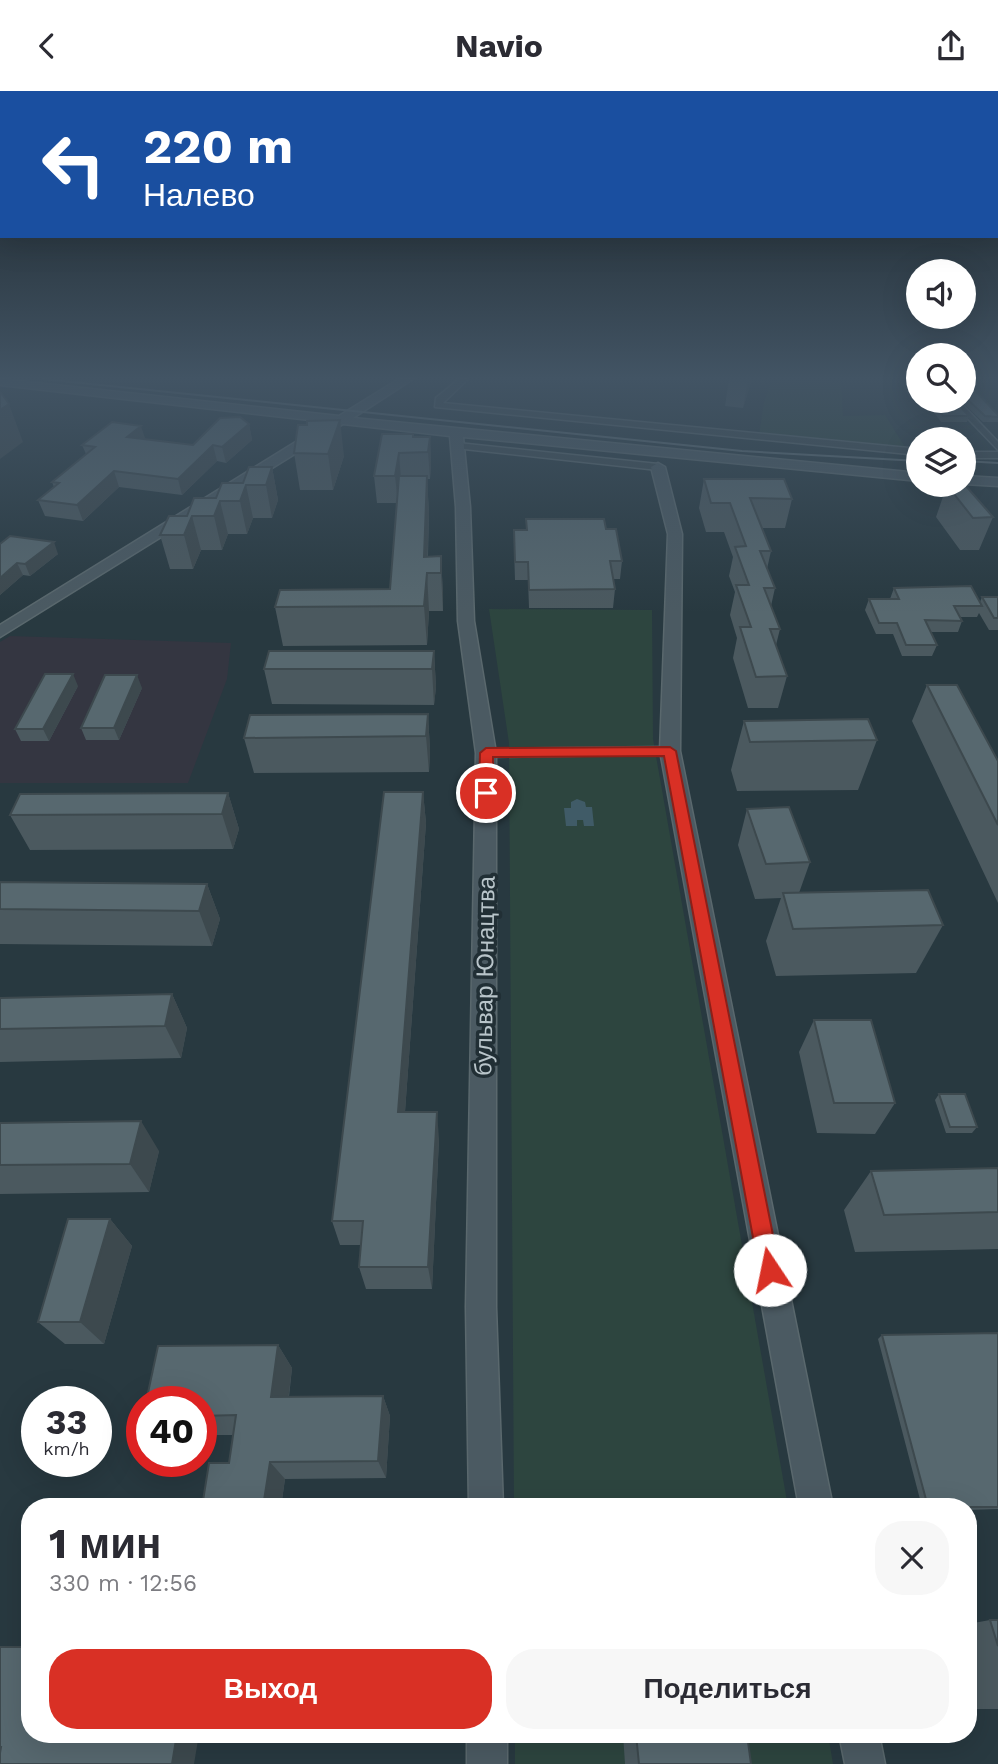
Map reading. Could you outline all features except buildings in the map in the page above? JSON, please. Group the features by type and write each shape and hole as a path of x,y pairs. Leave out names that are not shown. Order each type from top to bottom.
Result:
{"street":[{"path":"0,632 284,457"},
{"name":"бульвар Юнацтва","path":"458,457 466,621 486,753 481,1293 486,1498"},
{"path":"584,457 658,467 675,534 670,751 814,1498"},
{"path":"670,457 906,476"},
{"path":"976,481 998,482"},
{"path":"486,753 670,751"},
{"path":"487,1743 487,1764"},
{"path":"860,1743 864,1764"}],"shaded area":[{"path":"10,636 231,643 227,679 188,783 0,783 0,642"}],"green space":[{"path":"489,609 652,610 653,739 786,1498 514,1498 509,743"},
{"path":"515,1743 830,1743 833,1764 515,1764"}],"water":[{"path":"577,799 585,802 586,807 592,807 594,826 584,826 583,820 577,820 577,826 566,826 564,808 571,808 571,802"}],"tram line":[{"path":"849,457 906,460"},
{"path":"976,462 998,463"}],"route":[{"path":"486,793 486,753 670,751 770,1270"}]}
